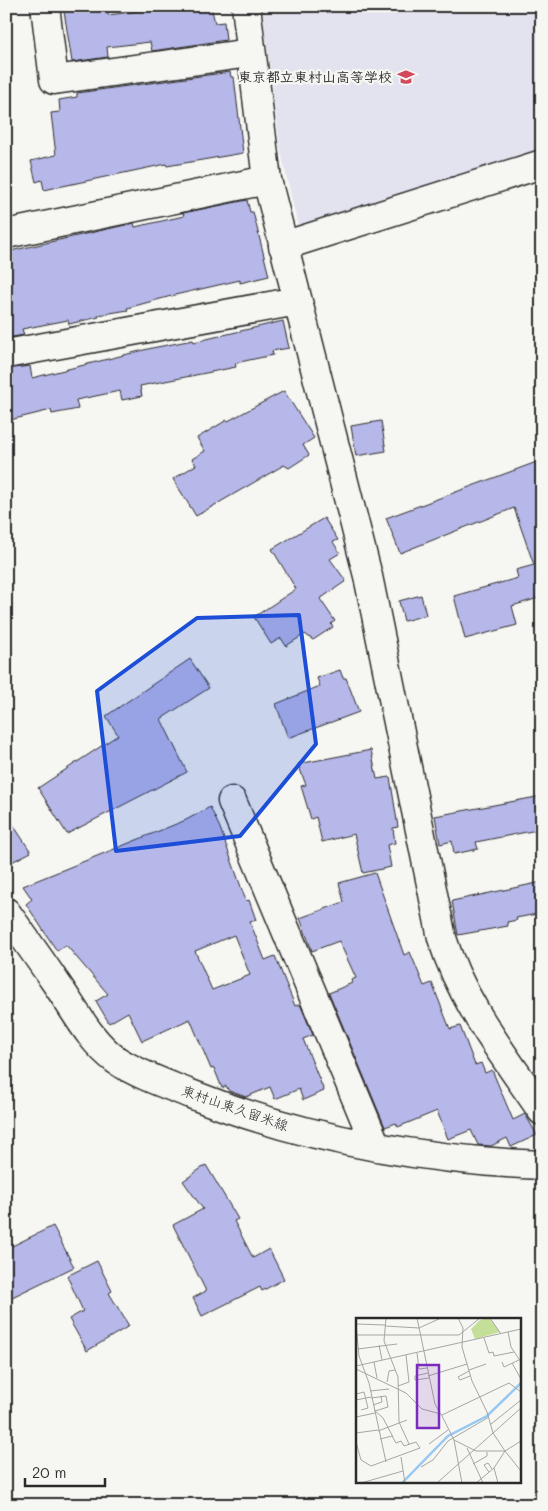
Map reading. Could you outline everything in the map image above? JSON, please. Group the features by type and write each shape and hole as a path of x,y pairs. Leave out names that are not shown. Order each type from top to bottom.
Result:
{"street":[{"path":"45,6 54,80 250,52"},
{"path":"246,6 250,52 267,180 368,576 445,946 452,970 472,1009 542,1111"},
{"path":"284,246 542,164"},
{"path":"6,234 267,180"},
{"path":"6,354 298,301"},
{"path":"232,801 376,1146"},
{"name":"東村山東久留米線","path":"6,912 60,988 81,1023 116,1060 165,1084 215,1104 313,1134 376,1146 484,1162 542,1165"}],"highlighted area":[{"path":"299,615 316,744 240,836 116,851 97,691 197,618"}],"shaded area":[{"name":"東京都立東村山高等学校","path":"262,6 542,6 542,155 299,231 280,147"}],"building":[{"path":"92,6 106,6 108,15 178,6 211,6 215,23 224,22 226,40 152,51 150,42 107,47 108,57 72,62 64,11"},
{"path":"230,72 231,77 234,77 243,153 167,166 166,164 44,190 42,180 36,182 31,161 56,155 51,113 60,112 59,100 77,97 77,93"},
{"path":"247,200 250,212 253,212 269,276 240,283 240,280 175,295 127,308 128,310 98,315 99,317 69,324 68,320 22,329 24,335 6,338 6,252 134,223 135,227 184,216 183,213"},
{"path":"283,321 289,348 272,351 273,355 235,363 236,367 140,386 142,396 122,400 120,391 76,400 78,409 52,414 51,410 6,421 6,369 30,366 32,378 152,348 193,340 194,342"},
{"path":"284,391 314,438 303,445 309,455 289,468 284,465 196,516 173,479 196,465 192,459 205,451 197,438 227,420"},
{"path":"381,421 386,451 356,456 351,426"},
{"path":"542,460 542,597 512,606 517,625 465,639 454,596 518,578 516,570 534,565 514,508 400,553 386,518"},
{"path":"324,518 338,540 333,542 340,553 330,559 346,581 320,599 335,621 331,624 333,627 313,640 305,634 286,646 281,638 271,644 254,617 296,589 272,549"},
{"path":"421,595 426,615 404,621 399,601"},
{"path":"190,659 209,688 161,719 187,772 67,834 38,788 118,735 106,716"},
{"path":"340,670 343,678 346,678 359,712 288,738 276,704 320,686 317,678"},
{"path":"371,750 377,779 390,777 398,827 393,828 395,843 387,845 391,867 363,873 354,834 322,842 316,817 311,819 301,786 306,785 298,764"},
{"path":"542,796 542,829 476,842 478,849 454,854 452,841 440,844 435,816"},
{"path":"210,807 220,828 246,901 249,900 256,920 250,922 265,960 275,956 295,1006 300,1004 313,1035 303,1039 324,1091 303,1100 299,1089 275,1099 270,1087 246,1097 229,1091 226,1086 222,1088 214,1068 211,1069 190,1019 142,1041 128,1012 109,1023 96,1001 108,994 66,945 57,951 26,904 32,899 23,886 186,820","holes":["234,935 250,975 212,990 195,951"]},
{"path":"6,814 31,852 6,865"},
{"path":"375,873 404,955 410,952 424,986 432,983 450,1029 460,1026 475,1065 481,1063 485,1073 492,1070 513,1120 525,1114 537,1135 511,1147 507,1138 491,1146 478,1145 471,1130 448,1139 437,1111 398,1127 396,1123 385,1127 329,993 352,983 351,980 356,978 339,941 312,951 300,918 344,902 339,883"},
{"path":"542,882 542,913 516,918 517,920 507,922 508,926 458,935 452,901"},
{"path":"206,1165 238,1219 234,1221 253,1258 269,1249 284,1279 262,1291 260,1287 202,1316 193,1298 206,1291 173,1225 203,1209 183,1181"},
{"path":"53,1226 74,1267 6,1300 6,1249"},
{"path":"97,1261 112,1291 109,1293 129,1326 87,1351 69,1319 83,1311 67,1276"}],"place":[{"name":"東京都立東村山高等学校","path":"406,77"}]}
